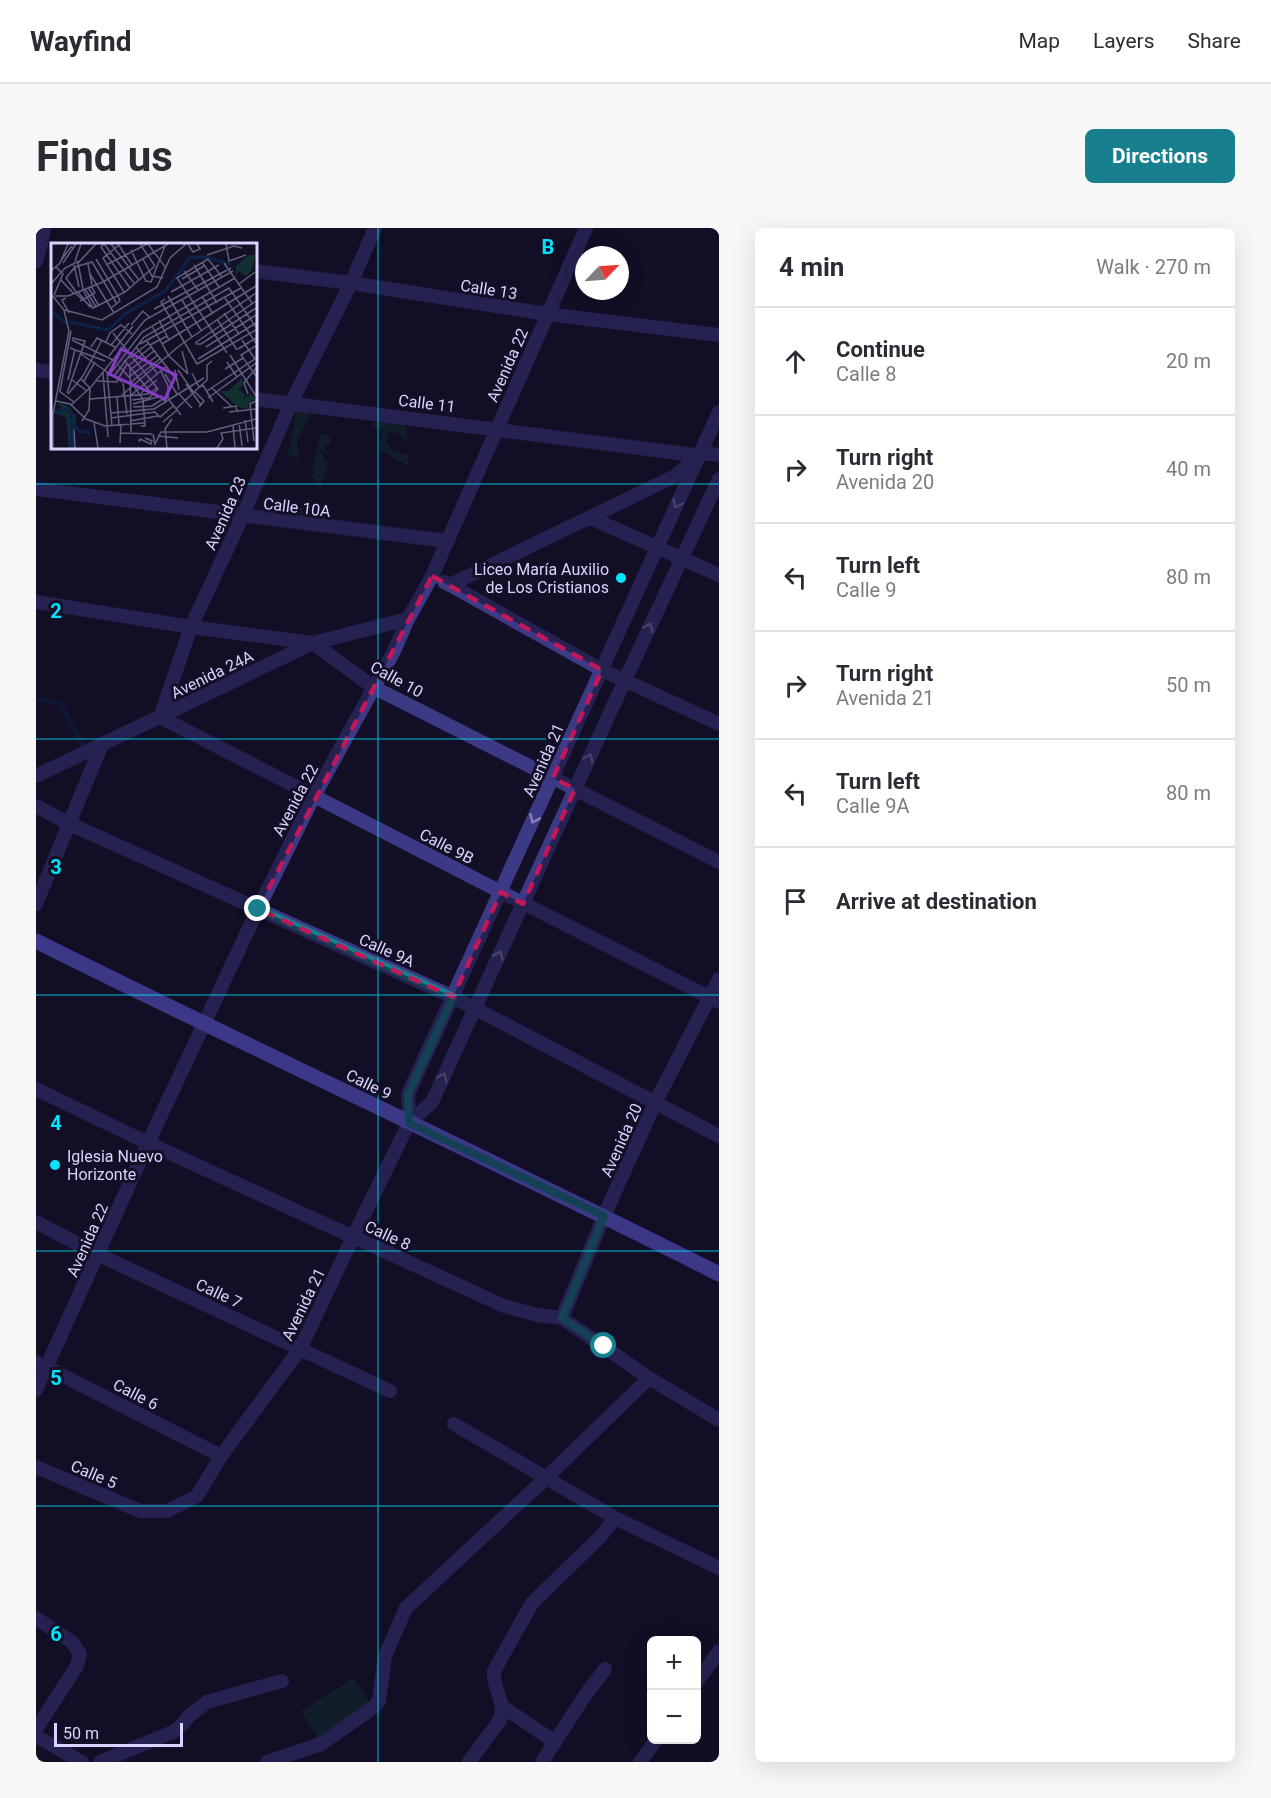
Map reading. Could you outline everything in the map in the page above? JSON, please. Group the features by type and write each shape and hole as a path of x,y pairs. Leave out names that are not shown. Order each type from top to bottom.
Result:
{"street":[{"path":"36,261 47,245 44,228"},
{"name":"Avenida 23","path":"160,717 191,627 291,403 351,284 375,228"},
{"name":"Avenida 22","path":"36,1390 41,1365 99,1255 148,1143 258,909 314,796 394,651 408,619 432,576 585,228"},
{"name":"Calle 13","path":"256,271 547,314 719,335"},
{"path":"36,370 51,372"},
{"name":"Calle 11","path":"256,399 719,455"},
{"name":"Avenida 21","path":"409,1123 408,1094 719,412"},
{"path":"450,585 675,476 698,454"},
{"name":"Avenida 21","path":"140,1511 167,1511 197,1496 221,1456 300,1349 409,1123 432,1102 624,680 719,479"},
{"name":"Calle 10A","path":"36,489 447,541"},
{"path":"591,518 719,575"},
{"path":"432,576 602,670 719,724"},
{"name":"Calle 10","path":"36,602 191,627 313,643 373,687 719,862"},
{"name":"Avenida 24A","path":"36,776 313,643 408,619"},
{"name":"Calle 9B","path":"160,717 714,1000"},
{"path":"36,904 102,744"},
{"name":"Calle 9A","path":"36,806 70,824 453,997 719,1136"},
{"name":"Calle 9","path":"36,941 204,1025 604,1216 719,1274"},
{"name":"Avenida 20","path":"562,1318 604,1216 656,1103 714,1000 719,979"},
{"name":"Calle 8","path":"36,1089 148,1143 504,1306 537,1315 562,1318 649,1378 719,1420"},
{"name":"Calle 7","path":"36,1222 99,1255 390,1391"},
{"name":"Calle 6","path":"41,1365 221,1456"},
{"path":"267,1762 321,1744 374,1707 379,1701 385,1656 406,1608 546,1478 649,1378"},
{"path":"454,1424 615,1518 719,1568"},
{"name":"Calle 5","path":"36,1467 140,1511"},
{"path":"469,1762 503,1714 493,1679 494,1671 532,1603 601,1536 615,1518"},
{"path":"36,1618 72,1642 80,1654 77,1666 36,1729"},
{"path":"701,1676 719,1651"},
{"path":"542,1762 604,1669"},
{"path":"100,1762 173,1732 207,1702 282,1681"},
{"path":"502,1707 555,1742"},
{"path":"36,1736 82,1762"},
{"path":"640,1762 653,1744"}],"highlighted area":[{"path":"432,576 602,670 553,778 575,789 523,904 501,892 453,997 258,909"}],"green space":[{"path":"296,409 312,411 297,441 299,458 286,453 290,448"},
{"path":"401,421 405,427 409,443 396,432 388,433 386,443 393,451 406,454 409,458 408,465 379,449 383,430 373,427 374,422"},
{"path":"320,433 330,437 331,445 326,444 324,449 330,456 319,450 328,464 320,488 312,476"},
{"path":"310,499 324,513 320,523 302,519 299,508"},
{"path":"354,1678 371,1705 318,1738 301,1711"}],"waterway":[{"path":"36,699 60,703 85,750"}],"place":[{"name":"Liceo María Auxilio de Los Cristianos","path":"621,578"},
{"name":"Iglesia Nuevo Horizonte","path":"55,1165"}],"route":[{"path":"258,909 453,997 408,1094 409,1123 604,1216 562,1318 604,1346"}]}
